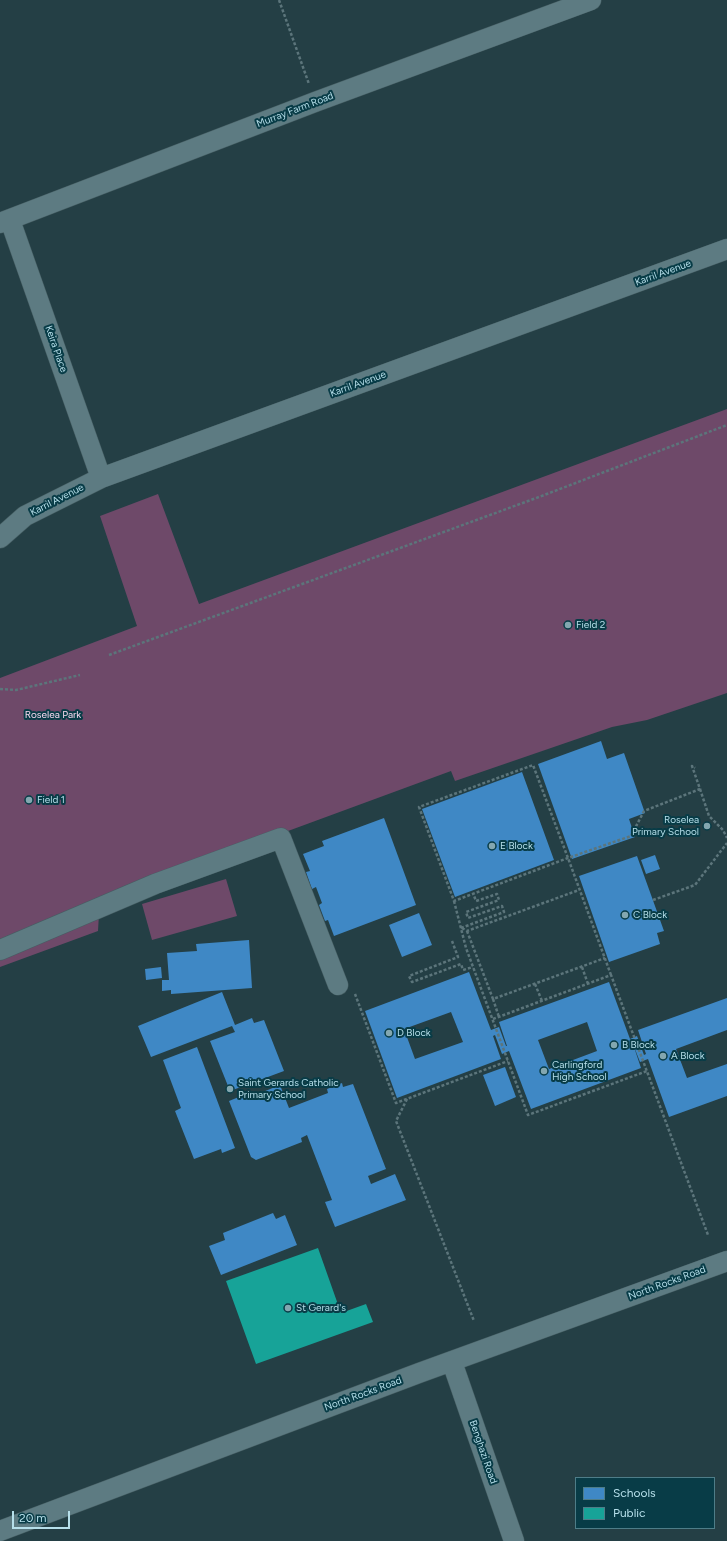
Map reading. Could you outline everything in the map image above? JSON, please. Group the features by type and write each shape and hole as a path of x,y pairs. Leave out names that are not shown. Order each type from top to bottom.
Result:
{"street":[{"name":"Murray Farm Road","path":"5,222 315,102 591,0"},
{"name":"Keira Place","path":"5,222 101,478"},
{"name":"Karril Avenue","path":"0,538 25,516 101,478 727,249"},
{"path":"0,950 155,884 281,838 338,985"},
{"name":"North Rocks Road","path":"0,1531 303,1416 727,1261"},
{"name":"Benghazi Road","path":"452,1362 514,1541"}],"path":[{"path":"279,0 315,102"},
{"path":"109,655 539,497 727,425"},
{"path":"0,689 16,690 80,676"},
{"path":"647,1071 528,1115 466,948 454,901 418,807 533,764 708,1235"},
{"path":"695,768 692,766 710,816 723,830 727,838"},
{"path":"454,901 631,836 644,811 700,789"},
{"path":"653,900 695,885 727,843"},
{"path":"467,931 579,890"},
{"path":"461,928 504,912 502,906 468,918 466,912 499,900 497,894 476,901 473,893"},
{"path":"461,928 467,931 499,1017"},
{"path":"452,941 458,957 409,976 412,982 461,964 463,970 473,967"},
{"path":"493,999 605,958"},
{"path":"582,967 588,984"},
{"path":"493,1019 611,975"},
{"path":"338,985 350,981 396,1102 508,1061"},
{"path":"535,984 542,1001"},
{"path":"407,1098 396,1121 474,1321"}],"green space":[{"name":"Roselea Park","path":"727,409 727,693 647,720 612,727 455,781 451,771 269,838 99,914 98,931 0,967 0,678 137,626 100,516 158,494 199,604"},
{"path":"226,879 237,916 152,940 142,904"}],"building: Schools":[{"path":"601,741 607,759 624,753 645,813 629,819 635,837 572,859 538,764"},
{"name":"E Block","path":"522,772 554,860 455,897 422,809"},
{"path":"384,818 416,905 334,936 328,920 325,921 319,905 322,903 316,887 312,889 306,872 310,871 303,854 324,846 322,841"},
{"path":"655,855 660,869 646,874 641,860"},
{"name":"C Block","path":"637,856 664,931 657,933 660,944 609,962 579,876"},
{"path":"419,913 432,945 402,957 389,925"},
{"path":"249,940 252,988 171,994 171,990 162,991 162,980 169,980 167,953 197,951 196,944"},
{"path":"161,967 162,978 146,980 145,969"},
{"path":"469,972 491,1030 499,1027 507,1046 499,1022 609,982 630,1039 637,1036 644,1055 646,1054 638,1030 727,998 727,1030 676,1049 687,1078 727,1064 727,1096 669,1117 648,1059 640,1062 633,1044 641,1068 531,1109 509,1051 502,1054 495,1035 493,1036 501,1059 397,1098 365,1011","holes":["451,1012 463,1042 415,1059 404,1029","587,1022 597,1051 549,1069 538,1040"]},
{"path":"222,992 235,1025 252,1018 254,1023 264,1020 284,1071 230,1091 210,1041 235,1032 232,1026 151,1057 138,1026"},
{"path":"197,1047 235,1148 222,1153 221,1149 194,1159 175,1111 181,1108 163,1060"},
{"path":"505,1067 516,1097 495,1106 483,1075"},
{"path":"342,1083 343,1087 353,1084 386,1169 368,1176 371,1184 395,1174 406,1200 335,1227 325,1202 332,1200 307,1135 301,1138 302,1142 256,1160 251,1157 229,1101 251,1092 253,1096 280,1085 289,1108 328,1093 327,1089"},
{"path":"273,1213 276,1219 285,1215 297,1245 221,1275 209,1246 225,1240 223,1233"}],"building: Public":[{"name":"St Gerard's","path":"318,1248 341,1313 366,1304 373,1322 256,1364 226,1281"}],"place":[{"name":"Field 2","path":"568,625"},
{"name":"Field 1","path":"29,800"},
{"name":"Roselea Primary School","path":"707,826"},
{"name":"E Block","path":"492,846"},
{"name":"C Block","path":"625,915"},
{"name":"D Block","path":"389,1033"},
{"name":"B Block","path":"614,1045"},
{"name":"A Block","path":"663,1056"},
{"name":"Carlingford High School","path":"544,1071"},
{"name":"Saint Gerards Catholic Primary School","path":"230,1089"},
{"name":"St Gerard's","path":"288,1308"}]}
